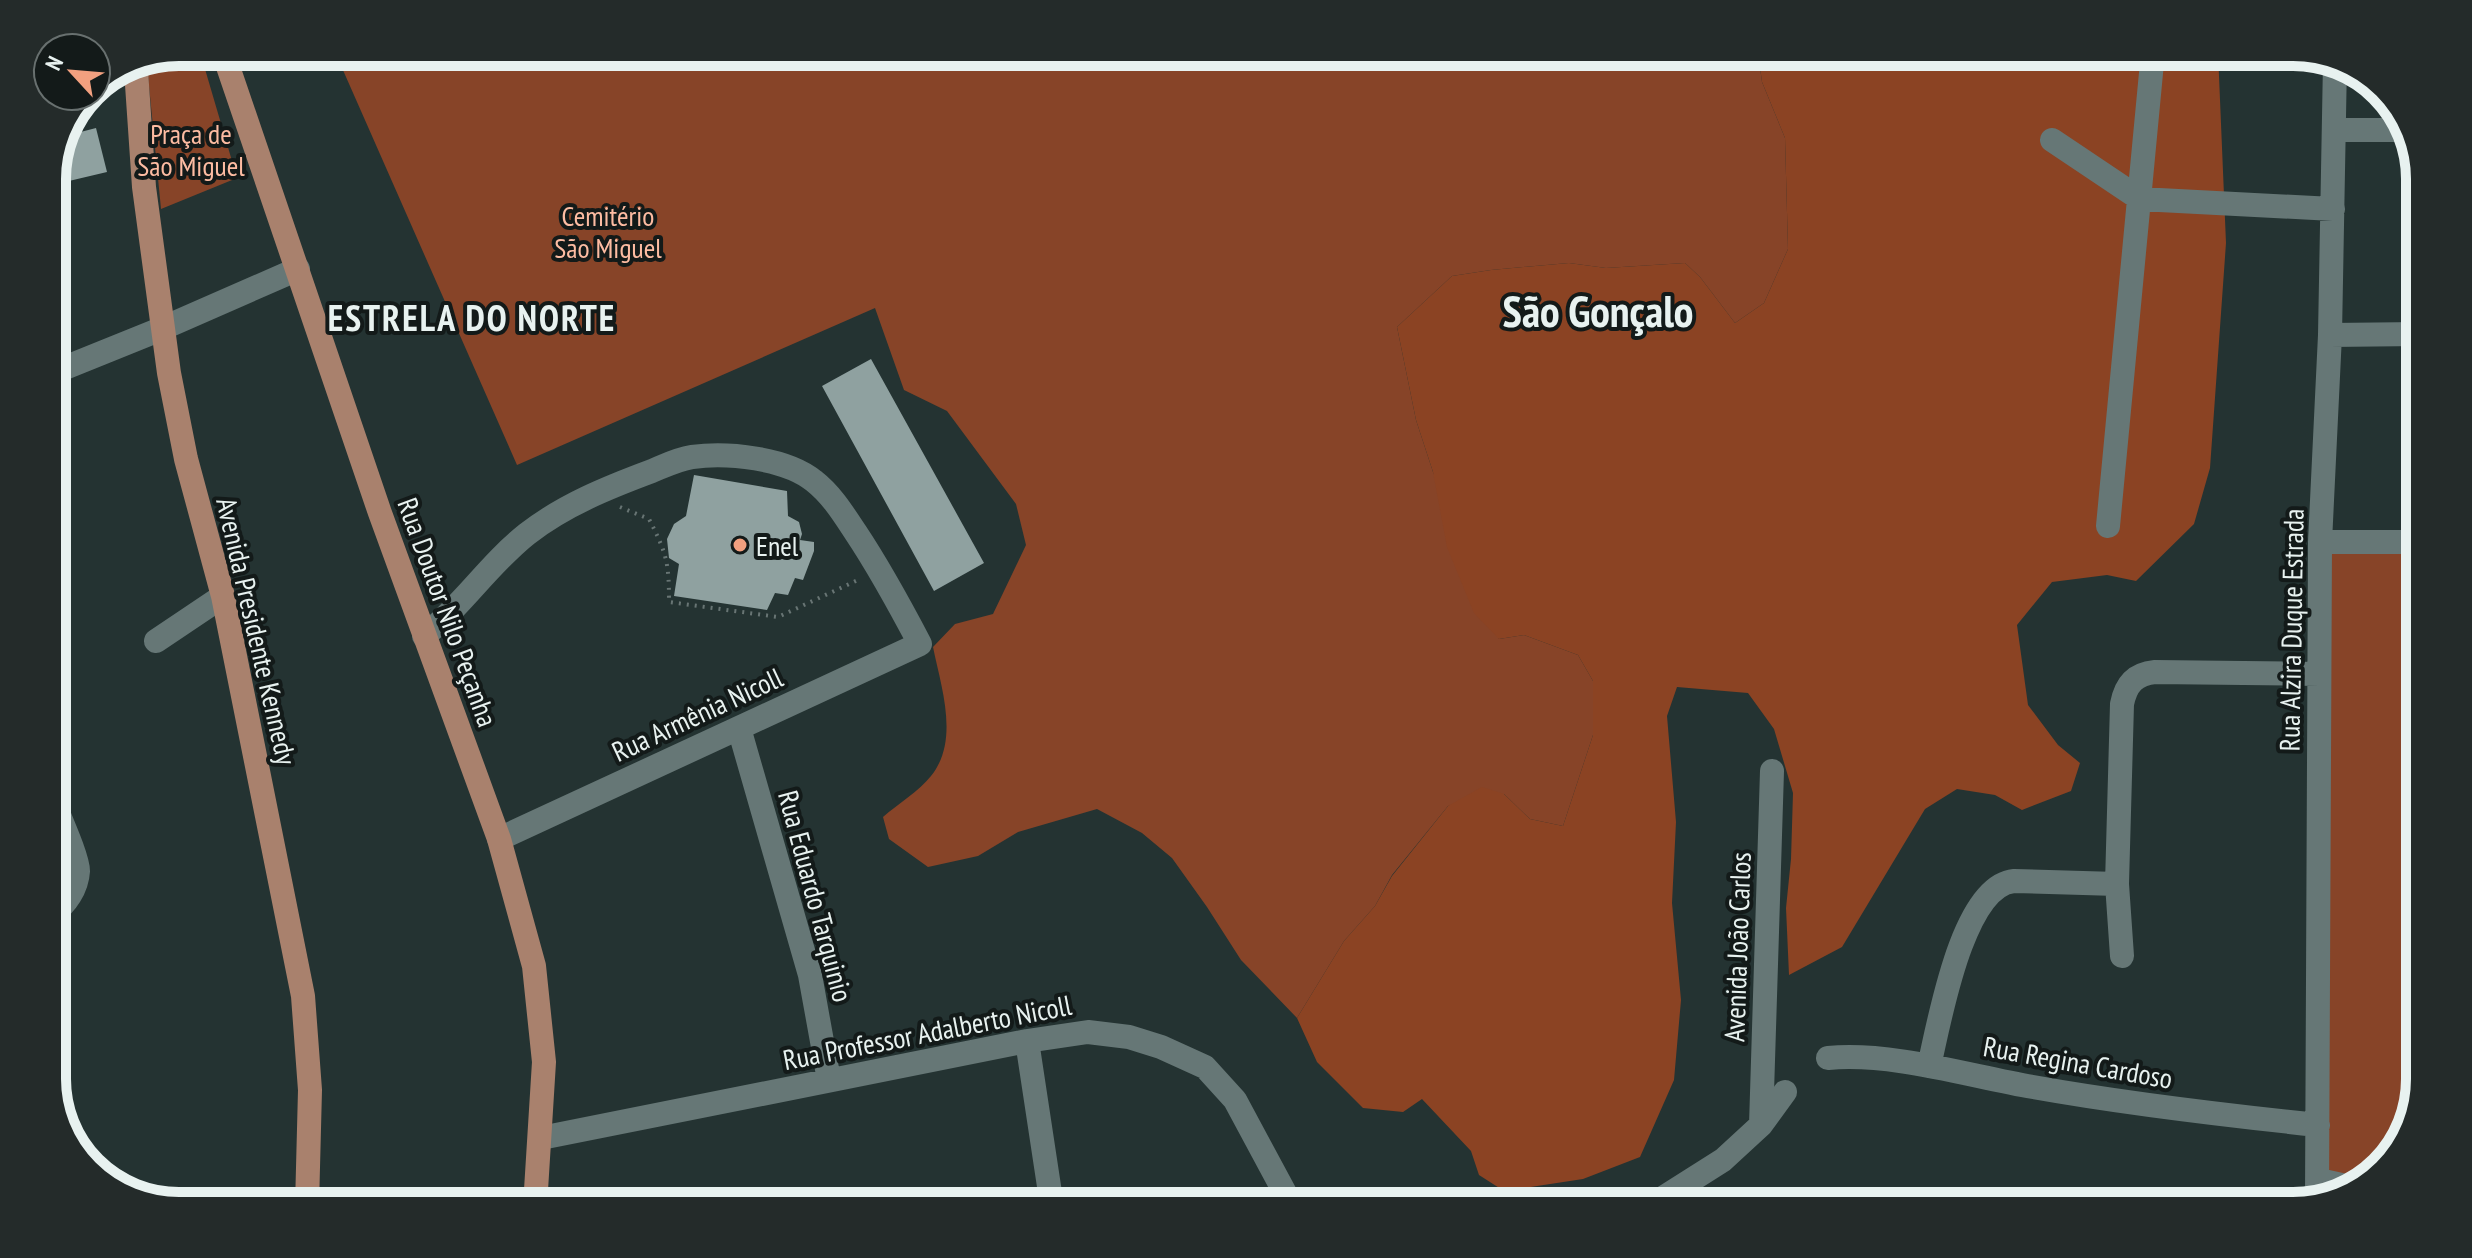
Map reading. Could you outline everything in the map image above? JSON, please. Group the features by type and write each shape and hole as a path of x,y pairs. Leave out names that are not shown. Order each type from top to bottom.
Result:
{"main road":[{"name":"Rua Doutor Nilo Peçanha","path":"228,66 424,636 499,839 534,966 544,1062 536,1192"},
{"name":"Avenida Presidente Kennedy","path":"136,75 144,187 161,329 186,459 223,596 303,996 310,1090 307,1192"}],"street":[{"path":"2108,526 2152,66"},
{"name":"Rua Alzira Duque Estrada","path":"2318,1189 2320,542 2330,335 2335,74"},
{"path":"2335,130 2394,130"},
{"path":"2052,140 2140,199 2333,209"},
{"path":"66,367 298,269"},
{"path":"2330,335 2406,334"},
{"path":"424,636 448,617 508,551 553,516 608,487 689,457 736,455 780,464 813,480 839,507 880,569"},
{"path":"2320,542 2406,542"},
{"name":"Rua Armênia Nicoll","path":"499,839 920,644 880,569"},
{"path":"156,641 223,596"},
{"path":"2122,956 2117,884 2122,704 2125,690 2134,679 2155,672 2319,674"},
{"name":"Rua Eduardo Tarquinio","path":"739,728 810,975 829,1080"},
{"name":"Avenida João Carlos","path":"1761,1125 1772,771"},
{"path":"66,836 78,868 74,888 66,900"},
{"path":"1929,1066 1961,941 1976,913 1993,891 2014,881 2117,884"},
{"name":"Rua Professor Adalberto Nicoll","path":"541,1138 1027,1041 1088,1032 1129,1037 1161,1047 1205,1067 1235,1100 1284,1192"},
{"path":"1027,1041 1050,1192"},
{"name":"Rua Regina Cardoso","path":"1828,1058 1929,1066 2140,1104 2318,1125"},
{"path":"1672,1192 1723,1160 1761,1125 1785,1092"}],"path":[{"path":"591,496 649,519 669,565 669,602 778,617 880,569"}],"green space":[{"name":"Praça de São Miguel","path":"204,66 237,178 161,209 148,71"},
{"name":"Cemitério São Miguel","path":"341,66 1760,66 1762,82 1785,138 1788,249 1764,303 1735,323 1700,277 1685,263 1606,268 1569,263 1452,276 1397,327 1416,420 1433,472 1499,639 1524,635 1578,655 1593,681 1593,735 1563,826 1530,819 1504,794 1448,806 1392,875 1375,906 1344,941 1297,1018 1241,960 1172,858 1142,833 1097,809 1018,832 978,856 928,867 889,839 883,817 931,776 945,746 944,696 933,647 955,624 993,614 1026,545 1016,504 947,411 904,390 875,308 517,465"},
{"path":"2406,548 2404,1101 2387,1142 2368,1164 2347,1178 2327,1174 2328,549"}],"shaded area":[{"path":"1760,66 2219,66 2226,243 2210,468 2194,524 2136,581 2107,575 2052,582 2017,625 2028,705 2058,745 2080,763 2071,791 2022,810 1995,795 1957,789 1925,809 1842,947 1789,975 1786,908 1793,793 1774,729 1748,693 1677,687 1667,716 1676,822 1672,903 1681,1000 1674,1080 1640,1157 1583,1179 1504,1191 1479,1175 1471,1151 1422,1099 1403,1112 1363,1108 1317,1062 1297,1018 1344,941 1375,906 1392,876 1448,806 1482,787 1504,794 1530,819 1563,826 1593,735 1593,681 1578,655 1524,635 1499,639 1474,613 1447,547 1433,472 1416,420 1397,327 1452,276 1569,263 1606,268 1685,263 1700,277 1735,323 1764,303 1788,249 1785,138 1762,82"}],"building":[{"path":"96,128 107,172 66,182 70,149 76,133"},
{"path":"871,359 984,563 934,591 822,386"},
{"name":"Enel","path":"694,475 787,491 788,516 799,522 800,540 814,542 814,551 803,580 795,578 788,595 775,593 767,610 674,596 679,564 669,558 667,539 674,524 686,516"}],"place":[{"name":"Enel","path":"740,545"}],"district":[{"name":"São Gonçalo","path":"1598,310"},
{"name":"ESTRELA DO NORTE","path":"472,317"}]}
